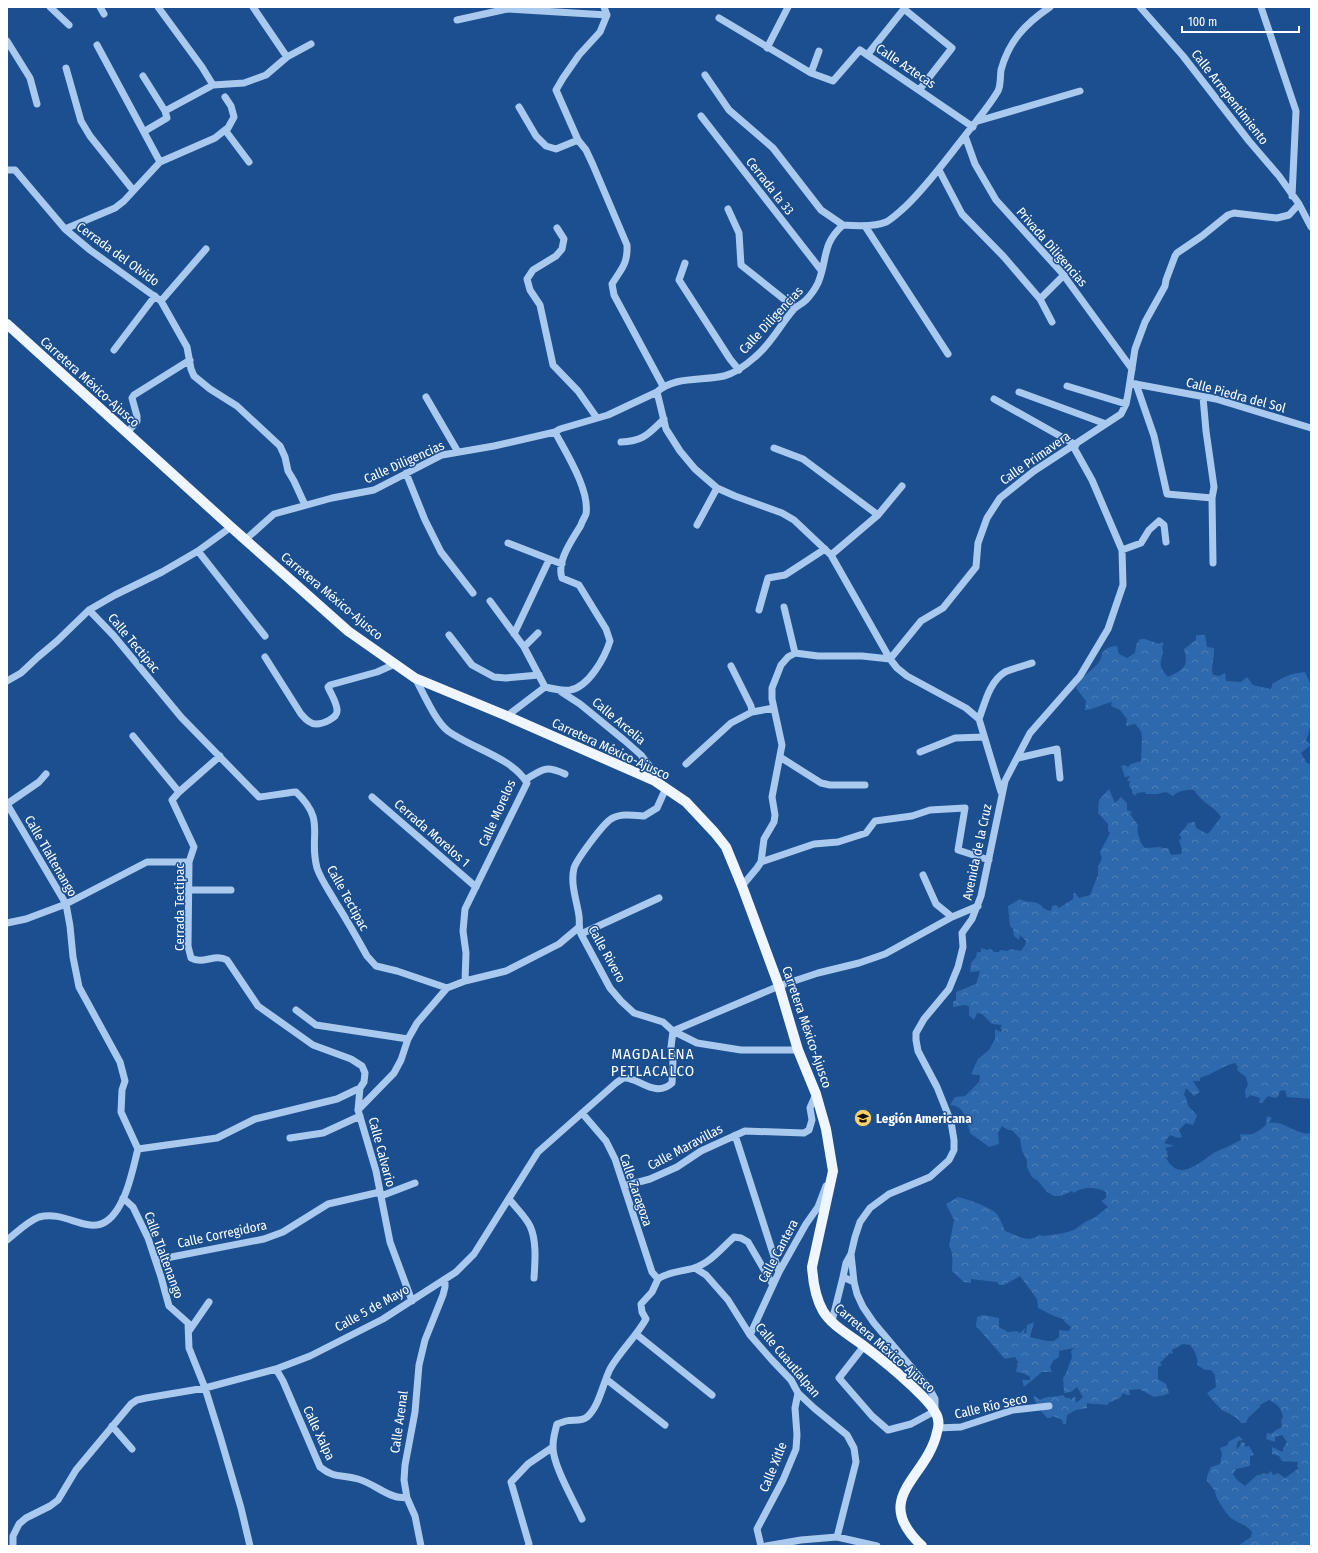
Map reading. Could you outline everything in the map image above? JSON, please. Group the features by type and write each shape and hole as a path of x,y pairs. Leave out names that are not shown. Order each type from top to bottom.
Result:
{"main road":[{"name":"Carretera México-Ajusco","path":"7,324 245,540 348,631 415,678 507,716 666,788 686,802 702,817 715,833 726,848 742,886 779,986 798,1050 816,1094 826,1129 833,1171 812,1267 813,1280 818,1300 832,1321 895,1371 921,1395 935,1411 938,1419 938,1428 932,1450 906,1487 902,1500 901,1514 905,1526 912,1537 922,1546"}],"street":[{"path":"50,7 68,25"},
{"path":"100,7 104,14"},
{"path":"158,7 198,61 213,85"},
{"path":"253,7 287,57"},
{"path":"604,7 607,15 600,32 580,55 556,90 578,140 586,150 593,165 627,245 628,257 625,266 612,284 614,295 663,386"},
{"path":"768,48 788,7"},
{"path":"705,75 729,110 773,148 821,210 844,225 865,226 885,222 899,212 914,198 939,170 976,124 999,90 1001,71 1007,54 1016,37 1032,19 1050,7"},
{"name":"Calle Arrepentimiento","path":"1140,7 1183,56 1278,176 1299,204 1311,227"},
{"path":"1261,7 1296,111 1292,196"},
{"path":"457,20 507,9 607,15"},
{"path":"868,54 904,9 952,48 920,89"},
{"name":"Calle Aztecas","path":"719,18 811,73 833,81 860,50 976,124"},
{"path":"7,41 30,78 37,104"},
{"path":"165,111 213,85 244,83 266,75 287,57 311,44"},
{"path":"98,45 160,162"},
{"path":"811,73 819,51"},
{"path":"66,68 81,121 90,136 133,190"},
{"path":"143,76 165,111 167,118 144,131"},
{"path":"976,124 1080,91"},
{"path":"64,229 115,208 160,162 215,138 228,128 234,117 231,106 225,98"},
{"path":"520,107 536,136 546,146 556,149 578,140"},
{"name":"Cerrada la 33","path":"701,116 821,270"},
{"path":"225,130 249,162"},
{"name":"Privada Diligencias","path":"965,136 974,164 996,200 1064,275 1132,369"},
{"name":"Cerrada del Olvido","path":"7,170 15,170 64,229 90,250 158,298"},
{"path":"939,170 962,214 1004,257 1040,299 1052,322"},
{"name":"Calle Primavera","path":"890,659 921,621 944,608 976,567 978,543 987,518 1000,498 1034,471 1121,414 1133,384 1132,369 1135,349 1145,322 1165,286 1174,256 1202,236 1228,214 1234,213 1277,218 1289,215 1299,204"},
{"path":"728,209 739,233 741,265 795,308"},
{"name":"Calle Diligencias","path":"245,540 274,514 332,498 374,490 442,455 494,446 555,432 560,428 581,424 608,415 657,392 663,386 676,382 725,375 739,370 756,356 771,340 795,308 806,300 813,292 819,282 829,242 835,233 844,225"},
{"path":"865,226 948,354"},
{"path":"557,228 564,239 562,249 556,256 533,270 527,279 530,290 540,304 553,365 578,391 597,418"},
{"path":"114,350 158,298 206,249"},
{"path":"685,263 679,280 730,359 739,370"},
{"path":"1040,299 1064,275"},
{"path":"158,298 184,340 194,376 210,389 237,406 280,446 288,471 305,505"},
{"path":"127,433 137,421 132,398 134,395 190,360"},
{"path":"1133,384 1154,436 1167,494 1212,498"},
{"name":"Calle Piedra del Sol","path":"1133,384 1216,399 1311,428"},
{"path":"1067,386 1126,404"},
{"path":"657,392 666,429 680,451 695,469 717,488 782,513 794,520 831,555 890,659 897,668 907,676 966,708 979,719 991,687 997,679 1005,672 1032,662"},
{"path":"1019,392 1106,424"},
{"path":"426,397 458,452"},
{"path":"1203,397 1214,487 1212,498 1213,564"},
{"path":"994,399 1074,446"},
{"path":"621,442 636,441 647,435 664,419"},
{"path":"508,543 562,564 586,515 586,498 575,470 555,432"},
{"name":"Avenida de la Cruz","path":"935,1411 935,1399 929,1388 874,1323 863,1307 857,1294 854,1282 852,1254 855,1237 860,1222 870,1208 889,1194 930,1176 949,1160 954,1150 952,1122 937,1087 918,1051 916,1032 949,989 958,967 963,946 962,933 972,919 978,906 1005,781 1030,733 1080,676 1108,629 1123,584 1122,550 1092,480 1074,446"},
{"path":"774,448 803,458 878,515"},
{"path":"406,473 425,520 441,552 473,593"},
{"path":"831,555 878,515 902,486"},
{"path":"697,525 717,488"},
{"path":"1122,550 1141,543 1149,530 1159,521 1164,525 1166,542"},
{"path":"7,681 21,673 89,610 115,595 162,572 198,551 231,527"},
{"path":"758,610 768,578 786,575 825,549"},
{"path":"198,551 265,636"},
{"path":"514,634 549,560"},
{"name":"Calle Arcelia","path":"545,687 560,690 571,690 581,685 590,677 607,652 610,641 602,623 579,585 562,578 560,570 562,564"},
{"path":"490,601 524,647 545,687 507,716"},
{"path":"784,607 795,653"},
{"name":"Calle Tectipac","path":"89,610 114,636 181,717 258,797 296,792 304,799 315,820 315,851 317,868 370,961 376,966 397,971 447,988"},
{"path":"524,647 538,632"},
{"path":"449,636 472,666 494,677 506,678 539,675"},
{"path":"742,886 761,862 764,839 774,822 775,816 772,797 782,744 772,699 772,688 781,665 788,657 795,653 818,656 862,656 890,659"},
{"path":"265,657 301,714 308,722 316,724 333,719 337,715 338,710 328,687 330,685 377,672 395,664"},
{"path":"731,666 749,701 752,712"},
{"name":"Calle Morelos","path":"415,678 432,709 446,730 461,740 494,756 522,774 527,783 465,909 463,931 466,953 465,981"},
{"name":"Calle Arcelia","path":"560,690 580,704 642,755 651,768 649,779"},
{"path":"686,764 731,723 752,712 774,708"},
{"name":"Avenida de la Cruz","path":"979,719 1002,794"},
{"path":"133,736 178,792 220,756"},
{"path":"920,752 955,738 984,737"},
{"path":"1018,758 1057,749 1060,778"},
{"path":"780,757 821,782 830,785 865,785"},
{"path":"525,780 545,768 554,769 565,774"},
{"path":"7,804 39,782 46,774"},
{"name":"Calle Rivero","path":"666,788 656,808 644,816 626,814 611,819 582,853 574,867 573,878 580,918 579,931 610,988 634,1013 663,1022 673,1031 697,1043 752,1050 798,1050"},
{"name":"Cerrada Tectipac","path":"178,792 172,800 194,847 189,862 188,946 191,958 194,961 222,957 227,960 258,1006 313,1044 351,1059 362,1066 365,1073 364,1082 360,1088"},
{"name":"Cerrada Morelos 1","path":"372,797 476,887"},
{"name":"Calle Tlaltenango","path":"7,804 66,904 73,957 79,987 120,1062 125,1081 122,1090 121,1112 138,1148"},
{"path":"761,862 814,844 838,842 866,833 875,820 912,816 930,810 965,808 958,850 989,860"},
{"path":"7,923 26,919 66,904 147,862 189,862"},
{"path":"923,875 936,904 952,917"},
{"path":"189,890 231,890"},
{"path":"447,988 465,981 506,971 559,944 579,931 660,898"},
{"path":"673,1031 779,986 885,954 952,917 978,906"},
{"name":"Calle Calvario","path":"412,1301 390,1242 376,1171 359,1113 394,1073 401,1060 408,1039 417,1023 447,988"},
{"path":"296,1010 316,1025 408,1039"},
{"name":"Calle 5 de Mayo","path":"13,1546 14,1536 19,1524 26,1518 50,1506 58,1500 76,1470 131,1404 137,1400 205,1388 276,1369 310,1356 383,1319 456,1272 474,1254 538,1152 616,1083 623,1078 630,1079 652,1088 669,1086 672,1083 671,1047 673,1031"},
{"path":"7,1240 33,1220 40,1217 58,1216 88,1226 106,1221 111,1217 124,1198 138,1148 218,1138 255,1119 331,1101 360,1088 359,1113 323,1134 290,1138"},
{"name":"Calle Maravillas","path":"624,1186 650,1180 677,1167 701,1151 745,1131 804,1133 809,1130 812,1120 810,1108 816,1094"},
{"name":"Calle Zaragoza","path":"582,1113 606,1142 615,1160 652,1272 658,1279"},
{"name":"Calle Maravillas","path":"735,1135 779,1272"},
{"name":"Calle Cantera","path":"750,1335 779,1272 806,1224 818,1207 826,1186 831,1182"},
{"name":"Calle Corregidora","path":"156,1260 264,1239 283,1232 328,1204 380,1194 415,1183"},
{"name":"Calle Tlaltenango","path":"124,1198 133,1207 139,1218 156,1260 169,1306 188,1323 189,1348 205,1388 232,1474 250,1546"},
{"path":"509,1200 518,1209 531,1227 534,1246 534,1278"},
{"path":"582,1519 558,1467 553,1447 558,1424 567,1421 577,1421 587,1417 594,1409 610,1369 624,1347 636,1334 646,1319 642,1312 641,1304 652,1292 658,1279 666,1274 695,1268 711,1259 734,1237 741,1238 748,1242 773,1285"},
{"path":"832,1321 846,1264 852,1254"},
{"name":"Calle Cuautlalpan","path":"695,1268 706,1275 728,1300 750,1335 770,1359 791,1380 798,1393 847,1435 854,1448 856,1462 837,1537"},
{"path":"843,1276 854,1282"},
{"name":"Calle Arenal","path":"421,1546 415,1516 407,1498 404,1480 405,1465 415,1412 418,1365 425,1340 441,1301 445,1287 445,1280"},
{"path":"189,1331 209,1302"},
{"path":"636,1334 712,1394"},
{"name":"Calle Río Seco","path":"864,1346 839,1378 872,1416 888,1430 911,1424 935,1411"},
{"name":"Calle Xalpa","path":"276,1369 286,1388 320,1467 328,1474 356,1478 373,1484 394,1496 407,1498"},
{"path":"606,1379 665,1425"},
{"name":"Calle Xitle","path":"761,1546 757,1529 783,1480 796,1449 797,1435 795,1408 798,1393"},
{"name":"Calle Río Seco","path":"938,1428 961,1427 1014,1410 1049,1406"},
{"path":"112,1426 132,1449"},
{"path":"528,1546 529,1544 511,1482 528,1464 553,1447"},
{"path":"766,1546 801,1540 837,1537 877,1546"}],"green space":[{"path":"1196,635 1205,635 1207,647 1214,648 1212,669 1213,675 1219,676 1225,673 1226,681 1241,682 1247,677 1253,685 1270,689 1272,684 1284,677 1305,672 1311,686 1311,725 1306,741 1311,745 1301,753 1307,763 1311,764 1311,1099 1287,1097 1285,1090 1280,1091 1278,1097 1275,1098 1268,1096 1262,1103 1259,1103 1260,1098 1250,1095 1246,1099 1245,1090 1248,1085 1246,1077 1237,1070 1238,1067 1235,1063 1230,1064 1200,1078 1200,1081 1193,1081 1200,1092 1194,1096 1186,1088 1184,1095 1188,1105 1197,1116 1193,1125 1186,1123 1179,1130 1182,1137 1178,1138 1170,1135 1164,1143 1174,1146 1165,1148 1168,1158 1165,1156 1170,1164 1176,1169 1182,1170 1189,1169 1215,1152 1241,1140 1240,1134 1248,1135 1257,1132 1266,1125 1267,1116 1272,1118 1269,1123 1280,1124 1300,1132 1311,1133 1311,1546 1238,1546 1251,1537 1252,1532 1229,1516 1215,1494 1215,1491 1207,1481 1207,1476 1211,1467 1220,1464 1222,1454 1220,1448 1228,1445 1228,1442 1239,1436 1243,1440 1238,1441 1236,1449 1240,1446 1241,1442 1245,1443 1245,1447 1249,1446 1254,1455 1250,1456 1250,1466 1236,1469 1233,1474 1237,1480 1245,1486 1257,1475 1263,1473 1268,1474 1271,1471 1273,1475 1278,1473 1285,1478 1299,1468 1297,1467 1298,1462 1282,1461 1279,1456 1272,1454 1272,1447 1283,1452 1283,1448 1287,1442 1282,1435 1275,1437 1275,1442 1266,1439 1267,1433 1271,1434 1282,1427 1281,1419 1283,1418 1277,1405 1269,1400 1260,1405 1260,1407 1248,1418 1246,1423 1241,1423 1235,1417 1222,1410 1208,1395 1207,1393 1216,1387 1215,1375 1211,1370 1205,1370 1197,1365 1197,1357 1193,1349 1190,1345 1183,1344 1172,1350 1173,1354 1170,1353 1160,1363 1162,1365 1158,1367 1158,1379 1166,1384 1169,1393 1154,1397 1139,1389 1129,1390 1130,1395 1123,1393 1120,1398 1108,1403 1108,1405 1087,1403 1087,1408 1076,1410 1067,1415 1066,1424 1063,1424 1062,1420 1053,1416 1047,1418 1037,1406 1033,1395 1040,1400 1063,1395 1071,1400 1075,1396 1076,1403 1083,1397 1077,1387 1071,1392 1064,1393 1063,1378 1072,1358 1071,1351 1074,1348 1059,1351 1059,1357 1053,1361 1050,1367 1052,1372 1042,1372 1024,1387 1022,1380 1030,1380 1030,1377 1023,1373 1016,1372 1018,1362 1015,1357 1005,1359 976,1326 977,1317 983,1315 999,1318 999,1327 1008,1332 1017,1331 1020,1333 1025,1328 1024,1333 1026,1333 1027,1325 1034,1322 1030,1337 1047,1341 1054,1341 1059,1337 1059,1330 1069,1331 1071,1327 1063,1319 1038,1308 1037,1299 1020,1276 1004,1285 999,1285 997,1282 971,1279 971,1283 964,1282 952,1271 952,1255 949,1246 954,1220 946,1204 958,1197 989,1208 997,1214 1005,1231 1027,1239 1035,1238 1039,1235 1044,1236 1074,1230 1085,1222 1094,1218 1108,1207 1101,1201 1106,1198 1106,1192 1098,1189 1085,1188 1074,1193 1072,1191 1061,1196 1054,1196 1047,1192 1038,1181 1032,1177 1027,1167 1027,1160 1022,1151 1020,1139 1012,1130 1008,1130 1002,1126 998,1133 999,1144 989,1147 970,1133 962,1111 955,1106 950,1105 955,1097 965,1096 979,1082 980,1075 971,1074 978,1059 989,1050 995,1039 995,1029 1001,1032 1002,1029 1000,1029 1002,1025 992,1024 982,1014 977,1013 974,1020 969,1015 969,1006 964,1005 953,1007 953,1002 956,1000 956,992 976,984 980,971 970,972 971,963 976,957 977,952 981,952 981,948 988,950 990,948 994,952 999,952 1000,950 1007,951 1011,949 1021,951 1025,945 1026,941 1020,935 1019,940 1014,936 1013,929 1010,926 1008,906 1020,899 1037,903 1051,911 1052,906 1056,905 1059,908 1073,899 1074,892 1079,898 1090,895 1098,875 1098,866 1102,859 1100,852 1110,833 1108,831 1108,824 1098,813 1099,800 1109,789 1115,803 1121,797 1127,803 1127,810 1132,812 1130,814 1138,825 1139,837 1145,848 1168,848 1171,855 1181,854 1182,850 1179,840 1182,838 1179,835 1188,823 1195,822 1196,828 1208,834 1221,817 1200,798 1194,790 1182,791 1173,796 1166,792 1146,794 1145,792 1137,793 1135,796 1129,786 1130,781 1127,781 1130,776 1125,777 1121,766 1125,765 1128,767 1131,764 1141,761 1141,731 1135,724 1126,726 1127,719 1120,710 1111,706 1112,702 1085,710 1086,701 1076,688 1083,678 1099,662 1102,653 1105,650 1110,647 1117,646 1119,654 1127,658 1135,653 1136,645 1140,639 1145,639 1159,644 1162,642 1164,644 1162,647 1163,655 1161,667 1168,677 1184,667 1186,660 1184,649 1196,640"}],"place":[{"name":"Legión Americana","path":"863,1118"}],"district":[{"name":"MAGDALENA PETLACALCO","path":"653,1062"}]}
